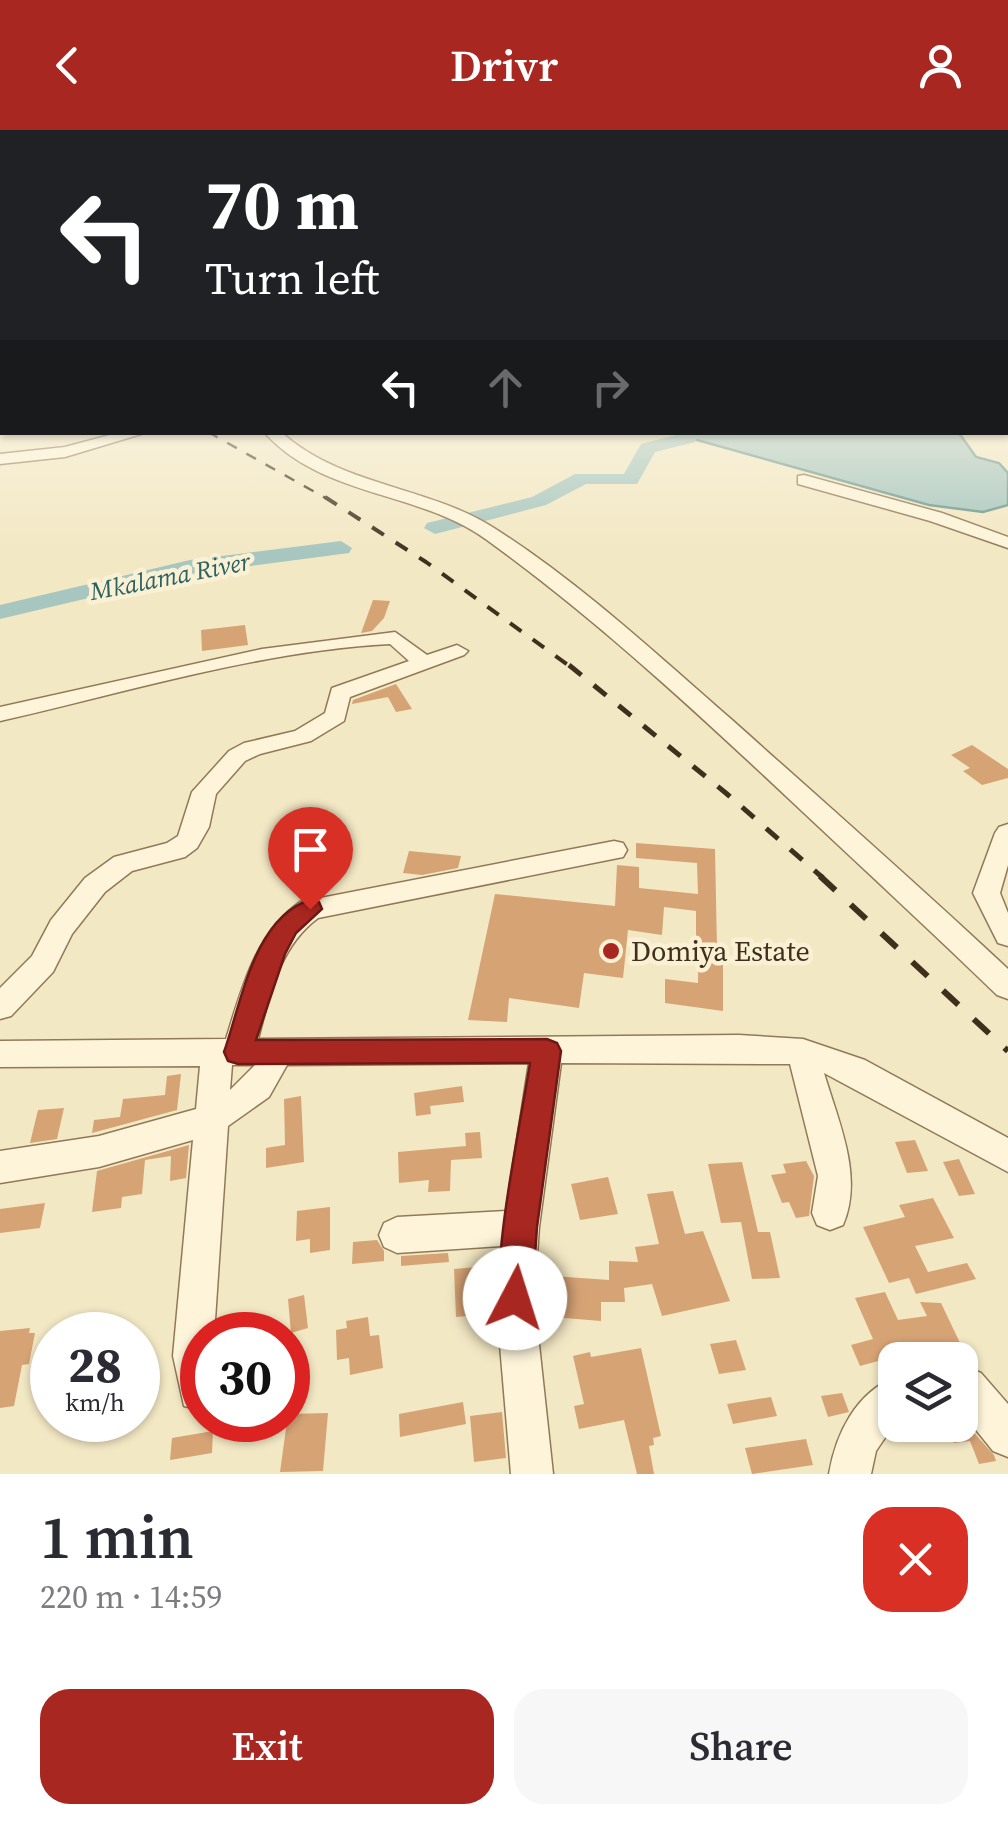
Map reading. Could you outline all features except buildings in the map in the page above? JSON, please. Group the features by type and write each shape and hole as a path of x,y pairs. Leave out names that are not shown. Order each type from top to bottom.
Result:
{"street":[{"path":"0,459 66,452 130,435"},
{"path":"274,435 294,457 352,484 444,508 469,519 551,576 621,632 1008,987"},
{"path":"804,480 936,517 1008,543"},
{"path":"0,714 180,671 356,640 396,638 421,661"},
{"path":"0,1007 43,964 61,928 103,878 123,864 176,850 188,842 204,792 237,756 322,727 336,716 340,694 457,650"},
{"path":"1008,833 1003,850 984,880 989,910 1008,935"},
{"path":"195,1312 209,1122 228,1052 272,954 296,916 328,905 614,850"},
{"path":"980,960 1008,946"},
{"path":"0,1054 739,1048 803,1052 854,1070 1008,1156"},
{"path":"532,1474 514,1323 520,1227 547,1051"},
{"path":"803,1052 835,1176 830,1213"},
{"path":"0,1166 139,1141 209,1122 258,1087 276,1053"},
{"path":"396,1235 520,1227"},
{"path":"978,1400 1008,1436"},
{"path":"850,1474 852,1453 878,1412"}],"water":[{"path":"679,435 960,435 976,457 999,463 1008,473 1008,505 983,512 929,505"}],"waterway":[{"name":"Mkalama River","path":"435,528 539,501 582,478 630,480 648,448 688,438"},
{"name":"Mkalama River","path":"0,612 122,580 190,567 341,548"}],"railway":[{"path":"213,435 329,500"},
{"path":"325,497 426,562 572,668"},
{"path":"569,665 823,878"},
{"path":"820,876 1008,1051"}],"place":[{"name":"Domiya Estate","path":"611,951"}],"route":[{"path":"310,909 286,926 272,954 238,1052 547,1051 520,1227 515,1298"}]}
